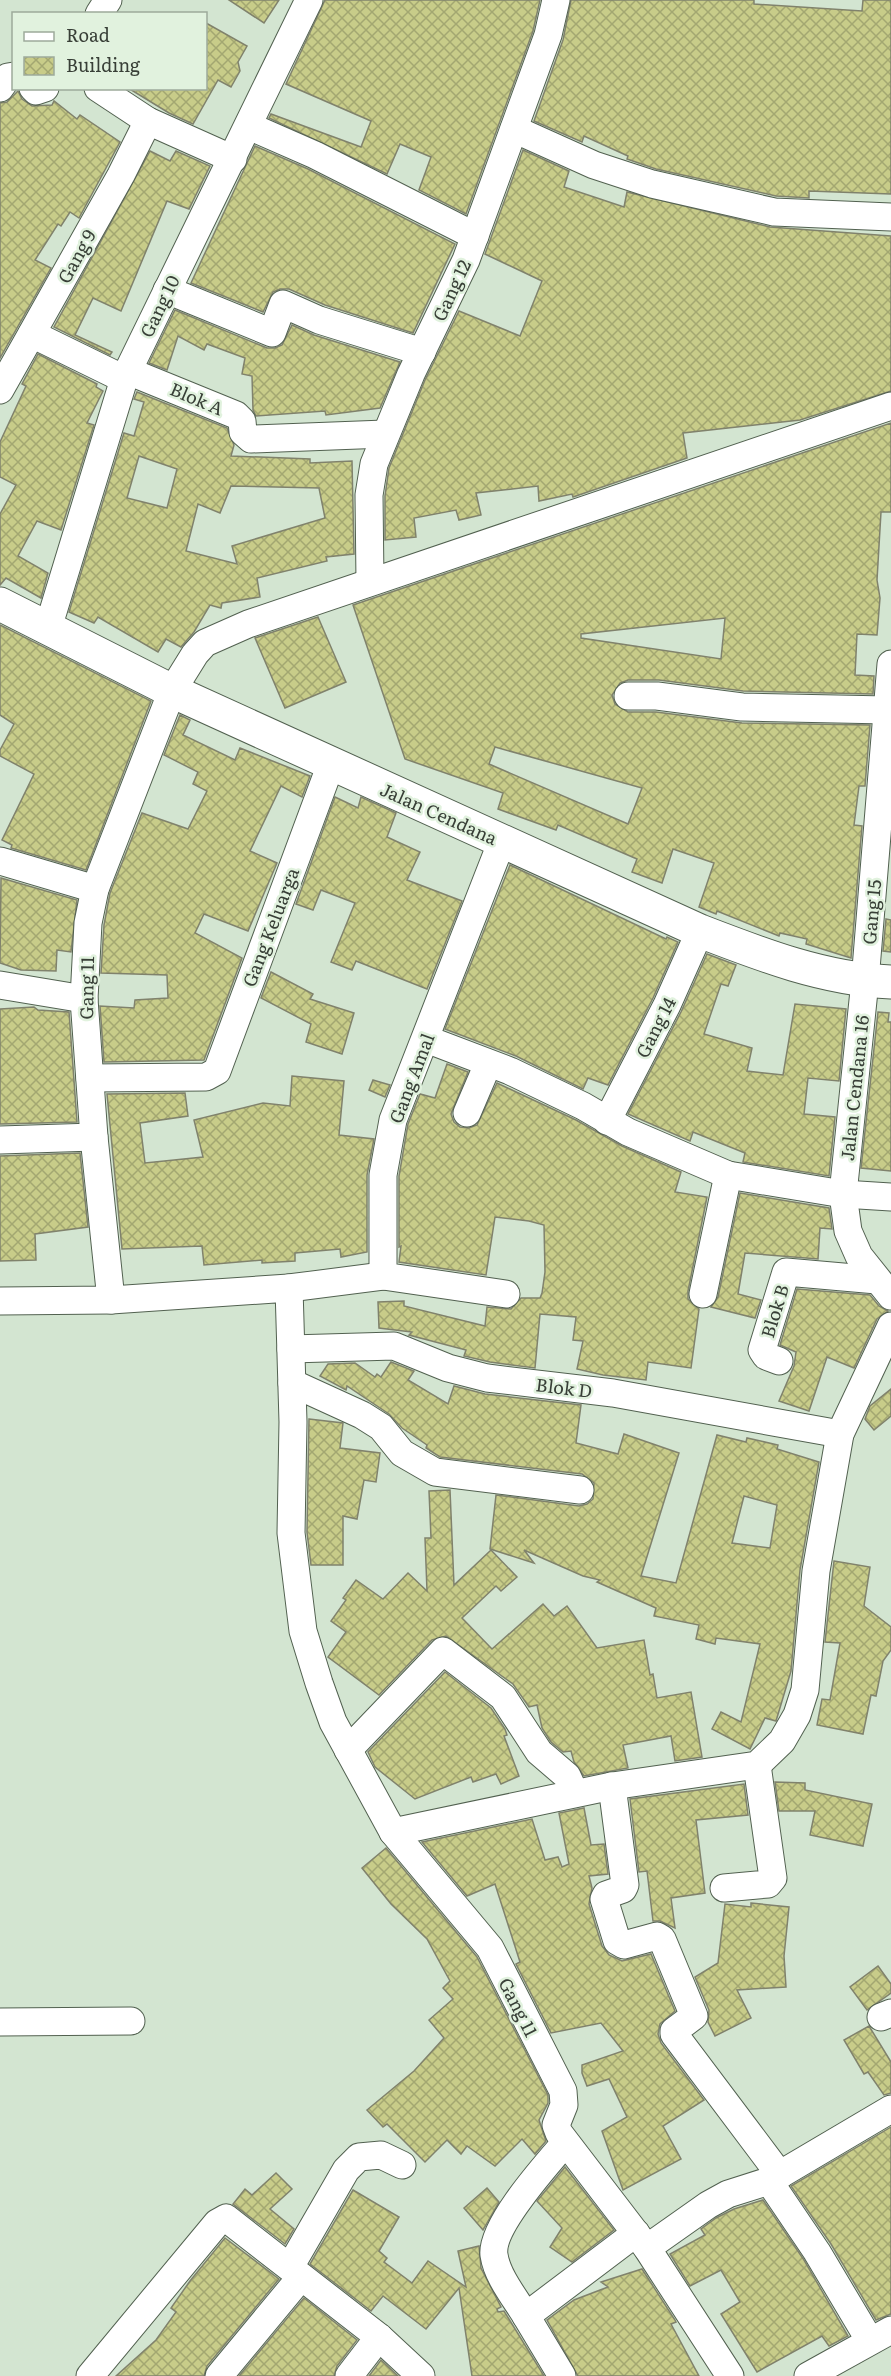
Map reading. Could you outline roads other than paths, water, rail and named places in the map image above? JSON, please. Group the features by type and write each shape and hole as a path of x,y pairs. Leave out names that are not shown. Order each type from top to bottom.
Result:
{"street":[{"name":"Gang 10","path":"48,628 126,375 309,0"},
{"name":"Gang 12","path":"370,581 369,495 374,464 385,434 475,236 548,35 556,0"},
{"path":"0,88 8,77 12,76"},
{"path":"101,90 148,121 233,159"},
{"name":"Gang 9","path":"0,390 121,175 148,121"},
{"path":"249,126 315,155 475,236"},
{"path":"514,129 594,165 652,184 774,212 891,216"},
{"path":"167,290 272,333 283,304 319,320 422,352"},
{"name":"Blok A","path":"32,334 126,375 236,415 242,421 243,432 251,439 385,434"},
{"path":"172,691 195,654 205,643 248,624 891,406"},
{"name":"Jalan Cendana","path":"0,604 172,691 700,932 784,963 878,982"},
{"name":"Gang 15","path":"878,982 887,710 891,664"},
{"name":"Gang 11","path":"111,1300 94,1137 84,999 88,923 95,889 172,691"},
{"path":"628,696 657,696 742,707 887,710"},
{"name":"Gang Keluarga","path":"90,1078 210,1077 218,1071 331,764"},
{"name":"Gang Amal","path":"383,1276 382,1175 393,1120 502,841"},
{"path":"0,861 95,889"},
{"name":"Gang 14","path":"607,1121 667,1005 700,932"},
{"name":"Jalan Cendana 16","path":"878,982 843,1194 848,1231 859,1256 884,1288"},
{"path":"0,985 84,999"},
{"path":"426,1039 583,1106 607,1121 728,1175 843,1194 891,1197"},
{"path":"467,1113 488,1064"},
{"path":"0,1140 94,1137"},
{"path":"703,1294 728,1175"},
{"name":"Blok B","path":"779,1360 766,1356 762,1350 786,1272 884,1288"},
{"path":"0,1302 111,1300 289,1288 383,1276 506,1294"},
{"name":"Gang 11","path":"289,1288 292,1383 291,1533 303,1631 333,1722 393,1832 490,1948 563,2091 564,2105 556,2125 565,2143 641,2240 730,2376"},
{"path":"393,1832 612,1786 757,1765 782,1741 797,1715 805,1690 816,1571 840,1434 891,1326"},
{"name":"Blok D","path":"291,1349 394,1346 448,1368 487,1378 613,1393 840,1434"},
{"path":"292,1383 363,1415 381,1427 402,1453 435,1472 580,1490"},
{"path":"348,1750 443,1651 503,1697 539,1753 567,1776 575,1794"},
{"path":"724,1888 768,1884 773,1878 757,1765"},
{"path":"612,1786 625,1885 622,1889 606,1895 604,1899 617,1941 624,1945 657,1936 662,1939 694,2016 674,2031 674,2034 775,2178 817,2252 881,2335 808,2376"},
{"path":"0,2022 131,2021"},
{"path":"525,2316 641,2240 720,2198 775,2178 891,2109"},
{"path":"562,2376 496,2265 493,2252 495,2239 521,2197 565,2143"},
{"path":"219,2376 296,2272 346,2170 359,2157 381,2155 402,2165"},
{"path":"90,2376 222,2219 232,2220 379,2337 421,2376"},
{"path":"349,2376 379,2337"}]}
